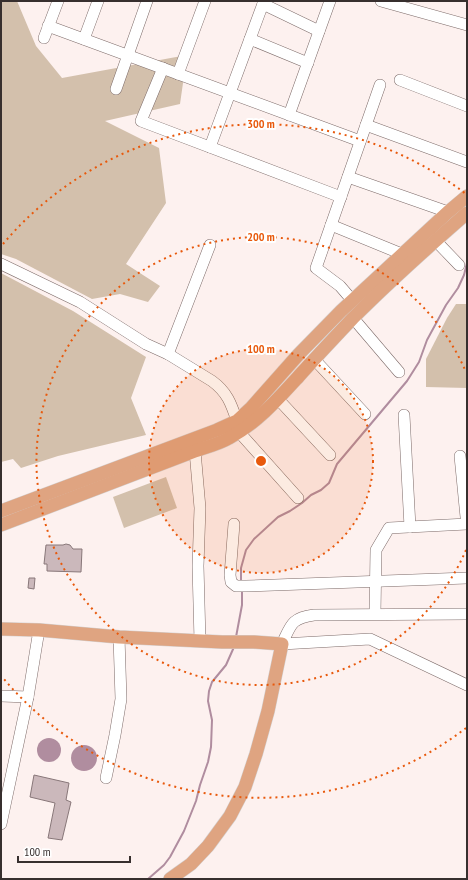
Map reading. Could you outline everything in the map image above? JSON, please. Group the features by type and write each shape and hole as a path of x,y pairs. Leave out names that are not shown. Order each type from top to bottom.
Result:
{"main road":[{"path":"1,511 62,495 220,442 238,427 251,408 298,355 352,300 467,196"},
{"path":"1,525 62,495 218,430 238,427 257,419 358,314 435,240 467,213"},
{"path":"352,300 358,314"},
{"path":"1,629 39,630 119,637 282,644 268,711 245,787 230,816 208,846 191,864 170,879"}],"street":[{"path":"44,38 58,1"},
{"path":"84,39 98,1"},
{"path":"116,89 147,1"},
{"path":"178,74 205,1"},
{"path":"290,115 330,1"},
{"path":"381,1 467,26"},
{"path":"210,147 263,3 319,31"},
{"path":"48,26 360,141"},
{"path":"250,39 308,63"},
{"path":"162,68 141,120 341,196"},
{"path":"400,80 467,106"},
{"path":"352,300 340,286 316,268 380,85"},
{"path":"366,125 467,162"},
{"path":"348,177 448,212"},
{"path":"332,225 402,254"},
{"path":"435,240 459,265"},
{"path":"168,354 210,245"},
{"path":"1,264 80,302 146,344 168,354 218,386 227,396 233,409 238,427 298,498"},
{"path":"358,314 399,372"},
{"path":"314,359 365,414"},
{"path":"278,398 330,455"},
{"path":"404,415 410,527"},
{"path":"195,451 200,508 198,566 200,641"},
{"path":"375,614 376,550 389,528 447,525 467,519 460,456"},
{"path":"234,524 230,575 231,582 241,586 467,578"},
{"path":"282,644 294,621 299,618 314,615 467,614"},
{"path":"1,824 28,698 39,630"},
{"path":"106,778 121,699 119,637"},
{"path":"282,644 370,639 467,685"},
{"path":"1,696 28,698"}],"shaded area":[{"path":"1,1 17,1 36,46 62,78 187,55 180,104 105,121 159,148 166,203 126,264 160,286 148,302 120,294 92,299 16,259 1,254"},
{"path":"1,273 73,311 146,357 131,398 146,435 58,456 21,468 13,459 1,462"},
{"path":"456,304 467,304 467,388 426,387 426,359"},
{"path":"166,477 177,508 124,528 113,497"},
{"path":"49,738 58,741 61,750 58,759 49,762 40,759 37,750 40,741"},
{"path":"84,745 93,749 97,758 93,767 84,771 75,767 71,758 75,749"}],"building":[{"path":"46,545 70,545 73,549 82,549 81,572 47,571 47,564 44,564"},
{"path":"29,578 35,578 34,589 28,588"},
{"path":"34,775 69,783 66,800 71,802 62,840 48,838 55,803 30,797"}],"waterway":[{"path":"241,582 241,568 246,550 254,539 278,517 290,511 329,483 337,464 407,381 419,362 427,340 446,305 458,288 464,275 467,263"},
{"path":"236,637 242,605 242,590"},
{"path":"148,879 164,865 170,857 184,831 196,801 211,747 212,720 208,701 209,691 212,682 226,665 234,647"}]}
